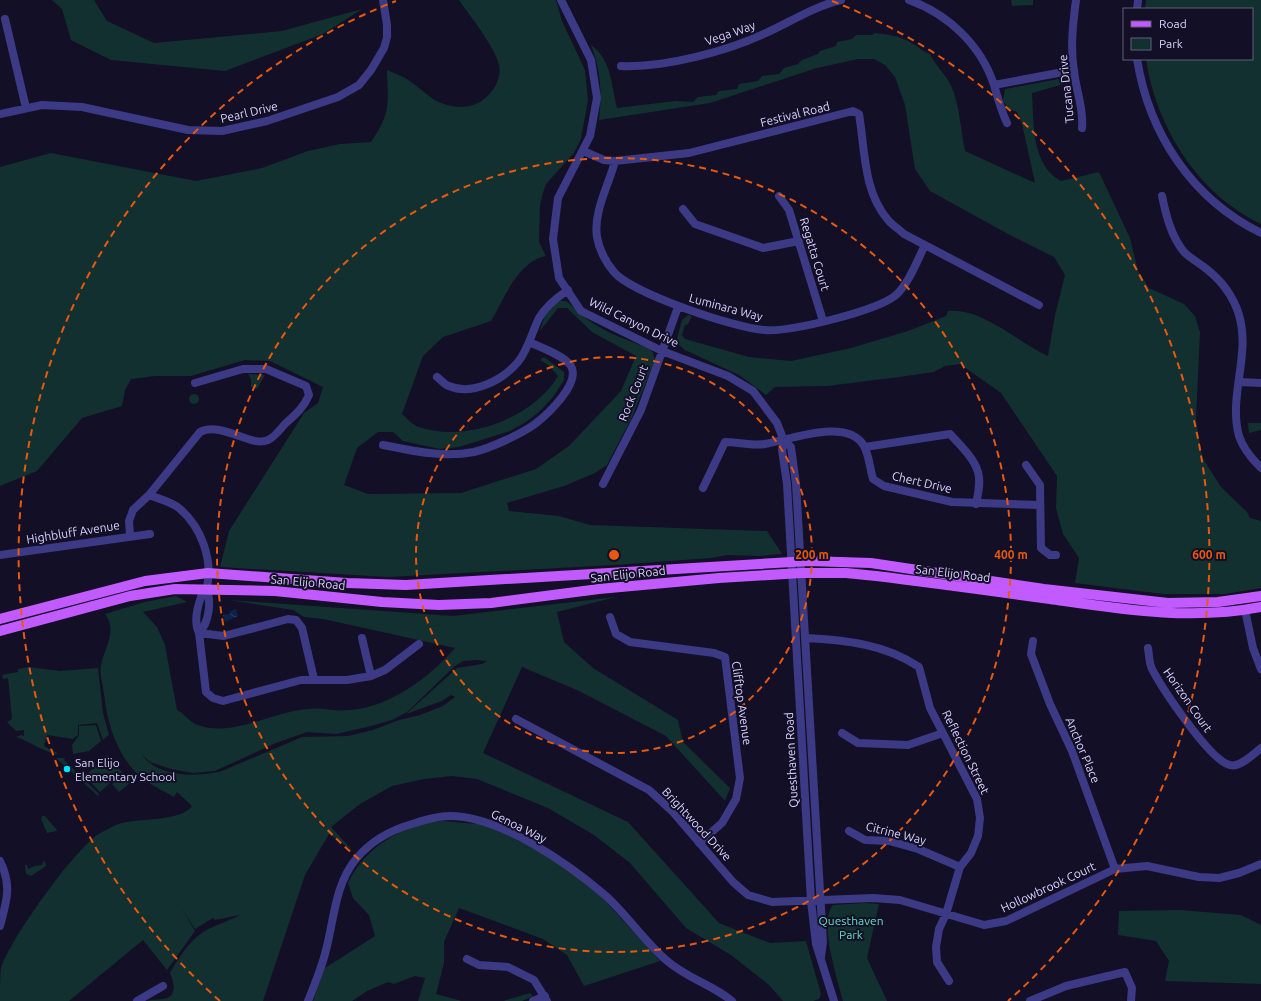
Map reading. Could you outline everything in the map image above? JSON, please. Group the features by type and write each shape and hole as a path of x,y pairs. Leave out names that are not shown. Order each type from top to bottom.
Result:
{"main road":[{"name":"San Elijo Road","path":"0,619 145,581 208,573 346,583 406,585 796,561 871,563 1044,589 1168,603 1218,602 1261,596"},
{"name":"San Elijo Road","path":"0,631 130,596 175,588 275,591 382,602 439,605 491,602 599,589 719,578 796,573 861,574 1138,611 1191,614 1245,610 1261,606"}],"street":[{"name":"Pearl Drive","path":"0,114 42,105 82,107 187,130 222,132 267,121 338,97 359,85 371,70 384,48 387,37 387,25 383,0"},
{"name":"Wild Canyon Drive","path":"560,0 591,60 597,98 590,136 558,198 553,239 559,278 581,311 662,351 728,376 753,391 777,423 784,441 791,448 794,462 796,561"},
{"name":"Vega Way","path":"621,66 641,67 705,54 766,33 825,2 841,0"},
{"path":"911,0 928,7 966,36 980,58 994,85 1000,108 1007,123"},
{"name":"Tucana Drive","path":"1076,0 1073,23 1074,70 1083,114 1082,128"},
{"path":"5,19 26,108"},
{"path":"1137,60 1142,86 1151,113 1163,138 1178,162 1206,195 1241,222 1261,233"},
{"path":"994,85 1074,70"},
{"name":"Festival Road","path":"583,151 604,160 615,161 689,153 853,111 859,114 864,158 873,193 887,220 904,234 925,245"},
{"name":"Luminara Way","path":"615,161 596,220 597,237 603,254 614,273 629,285 678,307 765,330 797,327 823,321 878,305 896,294 907,280 925,245"},
{"name":"Regatta Court","path":"779,196 789,210 823,321"},
{"path":"1162,196 1167,222 1184,252 1212,273 1229,292 1239,315 1243,337 1236,407 1239,437 1248,455 1261,468"},
{"path":"683,209 695,224 763,248 799,241"},
{"path":"925,245 1039,305"},
{"path":"437,377 449,386 465,390 481,387 504,374 518,362 540,317 552,301 568,290"},
{"name":"Rock Court","path":"603,484 641,410 678,307"},
{"path":"383,445 415,451 444,454 474,452 505,440 534,425 550,410 571,385 574,373 570,364 551,351 529,342"},
{"path":"130,535 130,521 133,510 150,495 200,432 207,429 218,430 259,441 268,440 304,405 309,395 306,386 266,369 243,369 195,383"},
{"path":"1239,382 1261,383"},
{"path":"703,488 725,442 762,445 784,441 814,432 848,433 865,447 950,434 970,459 978,473 979,484 976,504"},
{"name":"Chert Drive","path":"865,447 873,479 884,486 952,502 1040,505"},
{"path":"1026,465 1040,485 1041,548 1050,555 1056,555"},
{"path":"150,495 179,508 196,526 206,552 208,573 206,588 201,596 195,626 199,633 206,692 213,698 223,701 300,680 347,680 372,676 385,670 419,644"},
{"name":"Highbluff Avenue","path":"0,555 130,535 150,534"},
{"name":"Questhaven Road","path":"796,561 811,901 816,944 834,1001"},
{"name":"Questhaven Road","path":"796,573 805,638 823,942 821,957"},
{"path":"199,633 205,627 210,595 206,588"},
{"path":"1245,610 1253,648 1261,669"},
{"path":"198,613 207,614"},
{"name":"Clifftop Avenue","path":"610,617 616,634 630,642 714,653 724,658 740,778 736,799 722,823 699,843"},
{"path":"199,633 224,636 288,619 296,620 302,628 314,679"},
{"path":"362,638 372,676"},
{"name":"Reflection Street","path":"805,638 864,643 909,660 919,667 930,708 977,799 980,818 978,836 971,853 960,867 946,914 939,930 936,947 938,962 949,980"},
{"name":"Anchor Place","path":"1033,641 1031,654 1050,704 1072,751 1115,869"},
{"name":"Horizon Court","path":"1148,648 1151,667 1164,688 1193,732 1220,759 1229,765 1237,765 1261,748"},
{"name":"Brightwood Drive","path":"516,719 649,790 672,812 733,882 748,895 772,902 820,901"},
{"path":"842,733 858,743 908,745 943,733"},
{"name":"Genoa Way","path":"308,1001 326,950 344,880 355,860 373,843 403,826 450,816 487,822 503,829 575,870 607,897 664,958 679,971 722,993 732,1001"},
{"name":"Citrine Way","path":"849,831 865,840 889,841 918,849 960,867"},
{"path":"0,860 7,874 8,900 0,926"},
{"name":"Hollowbrook Court","path":"820,901 873,898 900,900 984,925 1006,921 1115,869 1147,866 1199,877 1219,878 1260,867"},
{"path":"467,959 479,965 508,967 534,980 546,998 533,1001"},
{"path":"1030,1001 1066,986 1125,972 1132,988 1131,1001"},
{"path":"137,1001 163,986"}],"green space":[{"path":"52,0 94,0 107,21 154,43 282,31 362,9 323,34 225,71 111,60 71,40 62,9"},
{"path":"459,0 556,0 562,21 585,70 588,100 581,139 574,153 546,184 542,196 540,206 539,242 546,256 527,265 520,273 513,282 491,321 443,337 423,356 402,414 412,424 437,431 457,432 477,429 496,424 515,415 532,404 546,391 558,376 548,365 540,360 544,357 564,372 564,380 553,397 539,412 526,422 510,431 459,447 440,449 403,441 393,432 378,432 357,448 344,485 368,494 461,493 536,469 569,446 621,391 636,356 592,332 567,308 558,308 540,331 544,318 549,309 560,301 565,301 594,324 650,349 655,360 632,417 607,465 595,473 564,486 507,503 509,511 559,516 590,525 767,531 782,554 759,556 727,555 711,558 615,565 388,577 220,567 229,531 304,413 318,403 323,387 270,361 245,360 191,376 155,376 131,379 125,390 122,406 82,418 37,471 0,486 0,167 51,153 196,181 262,168 308,151 340,144 371,142 382,123 387,108 387,70 408,79 431,98 439,102 455,107 470,106 480,102 491,92 496,84 500,70 493,50"},
{"path":"1011,0 1033,0 1033,5 1012,6"},
{"path":"1146,0 1261,0 1261,224 1238,211 1218,195 1200,177 1184,156 1170,133 1159,109 1151,84 1146,60 1253,60 1253,8 1145,8"},
{"path":"875,33 902,38 930,54 952,87 958,107 965,151 1035,183 1022,124 1017,112 1008,108 1003,101 1005,89 1064,78 1071,82 1032,93 1034,130 1039,154 1044,165 1051,174 1061,181 1099,172 1130,238 1138,271 1149,288 1184,304 1195,316 1200,332 1196,420 1202,457 1221,487 1247,512 1250,518 1261,521 1261,588 1225,594 1163,594 1075,583 1079,558 1063,534 1056,508 1057,476 1001,393 960,364 945,366 934,372 827,386 775,387 766,395 739,375 685,350 676,342 682,320 688,315 692,316 688,324 685,325 682,335 685,339 749,357 791,361 851,348 908,331 946,316 948,311 961,311 987,320 1048,356 1055,315 1065,275 1054,257 1008,234 930,191 915,169 905,105 895,77 885,65 874,59 858,59 817,68 710,103 599,120 600,82 597,64 591,45 598,51 607,65 617,108 675,101 693,102 698,97 716,95 719,91 737,89 739,84 758,81 762,76 779,74 784,68 798,64 802,60 818,54 820,51 836,46 837,42 852,39 856,35 872,35"},
{"path":"248,374 265,375 257,389 251,387 251,379"},
{"path":"192,394 196,394 198,395 198,403 192,404 189,401 189,397"},
{"path":"1248,423 1261,423 1261,430 1249,433"},
{"path":"176,596 187,602 143,612 157,627 165,645 177,710 198,725 211,728 224,728 253,723 295,711 313,709 350,710 365,708 380,703 394,697 421,680 434,670 455,648 323,619 304,617 293,610 229,600 453,616 616,597 557,612 564,642 593,668 678,720 683,742 730,788 725,801 666,736 577,690 522,667 483,753 628,822 719,923 770,943 806,941 821,994 819,999 813,1001 783,1001 769,985 731,955 686,928 630,863 594,835 548,808 477,779 452,776 424,779 392,786 360,804 331,827 353,851 329,834 305,875 263,1001 147,1001 168,998 171,995 174,989 170,973 184,951 198,936 207,930 240,915 215,920 213,918 195,929 182,909 195,931 167,970 143,940 69,1001 0,1001 1,968 7,954 43,897 86,845 97,835 116,825 178,815 192,806 177,792 174,797 146,781 134,770 120,751 108,717 100,672 110,633 109,620 105,614 145,602","holes":["463,661 487,661 482,664 457,668 406,714 442,701 451,695 455,697 443,706 373,730 348,736 302,737 222,771 212,773 190,775 168,772 149,763 142,755 150,762 171,769 193,773 215,771 276,743 307,732 336,734 392,720 407,712 455,666"]},
{"path":"29,667 60,671 98,668 103,713 109,735 103,740 97,723 78,725 78,735 73,739 47,735 44,746 58,754 16,737 21,735 24,736 24,730 16,731 7,722 12,719 8,678 3,679 2,675 18,672 18,669"},
{"path":"96,725 101,741 89,751 73,754 72,745 79,735 79,726"},
{"path":"107,755 122,772 100,792 85,776"},
{"path":"56,758 65,758 64,760 99,794 98,796"},
{"path":"123,773 131,782 119,792 112,784"},
{"path":"42,816 45,816 57,830 56,831 47,833 41,819"},
{"path":"443,821 478,824 500,831 556,861 600,895 660,961 584,986 567,955 543,939 459,908 444,942 444,963 436,994 462,1001 418,1001 425,978 415,976 394,984 388,982 367,991 352,1001 313,1001 325,968 375,936 369,915 353,898 348,883 355,870 375,848 400,832 428,823"},
{"path":"45,861 46,866 31,876 26,874 25,865 27,865 28,869 42,865"},
{"name":"Questhaven Park","path":"865,903 879,904 867,958 887,1001 843,1001 830,952 828,938 829,913 833,905"},
{"path":"1180,910 1241,915 1261,925 1261,984 1165,981 1169,961 1156,941 1118,935 1119,911"},
{"path":"530,993 533,996 522,1001 503,1001"}],"water":[{"path":"236,609 238,616 225,622 223,615 230,614 230,611"}],"place":[{"name":"San Elijo Elementary School","path":"67,769"}]}
